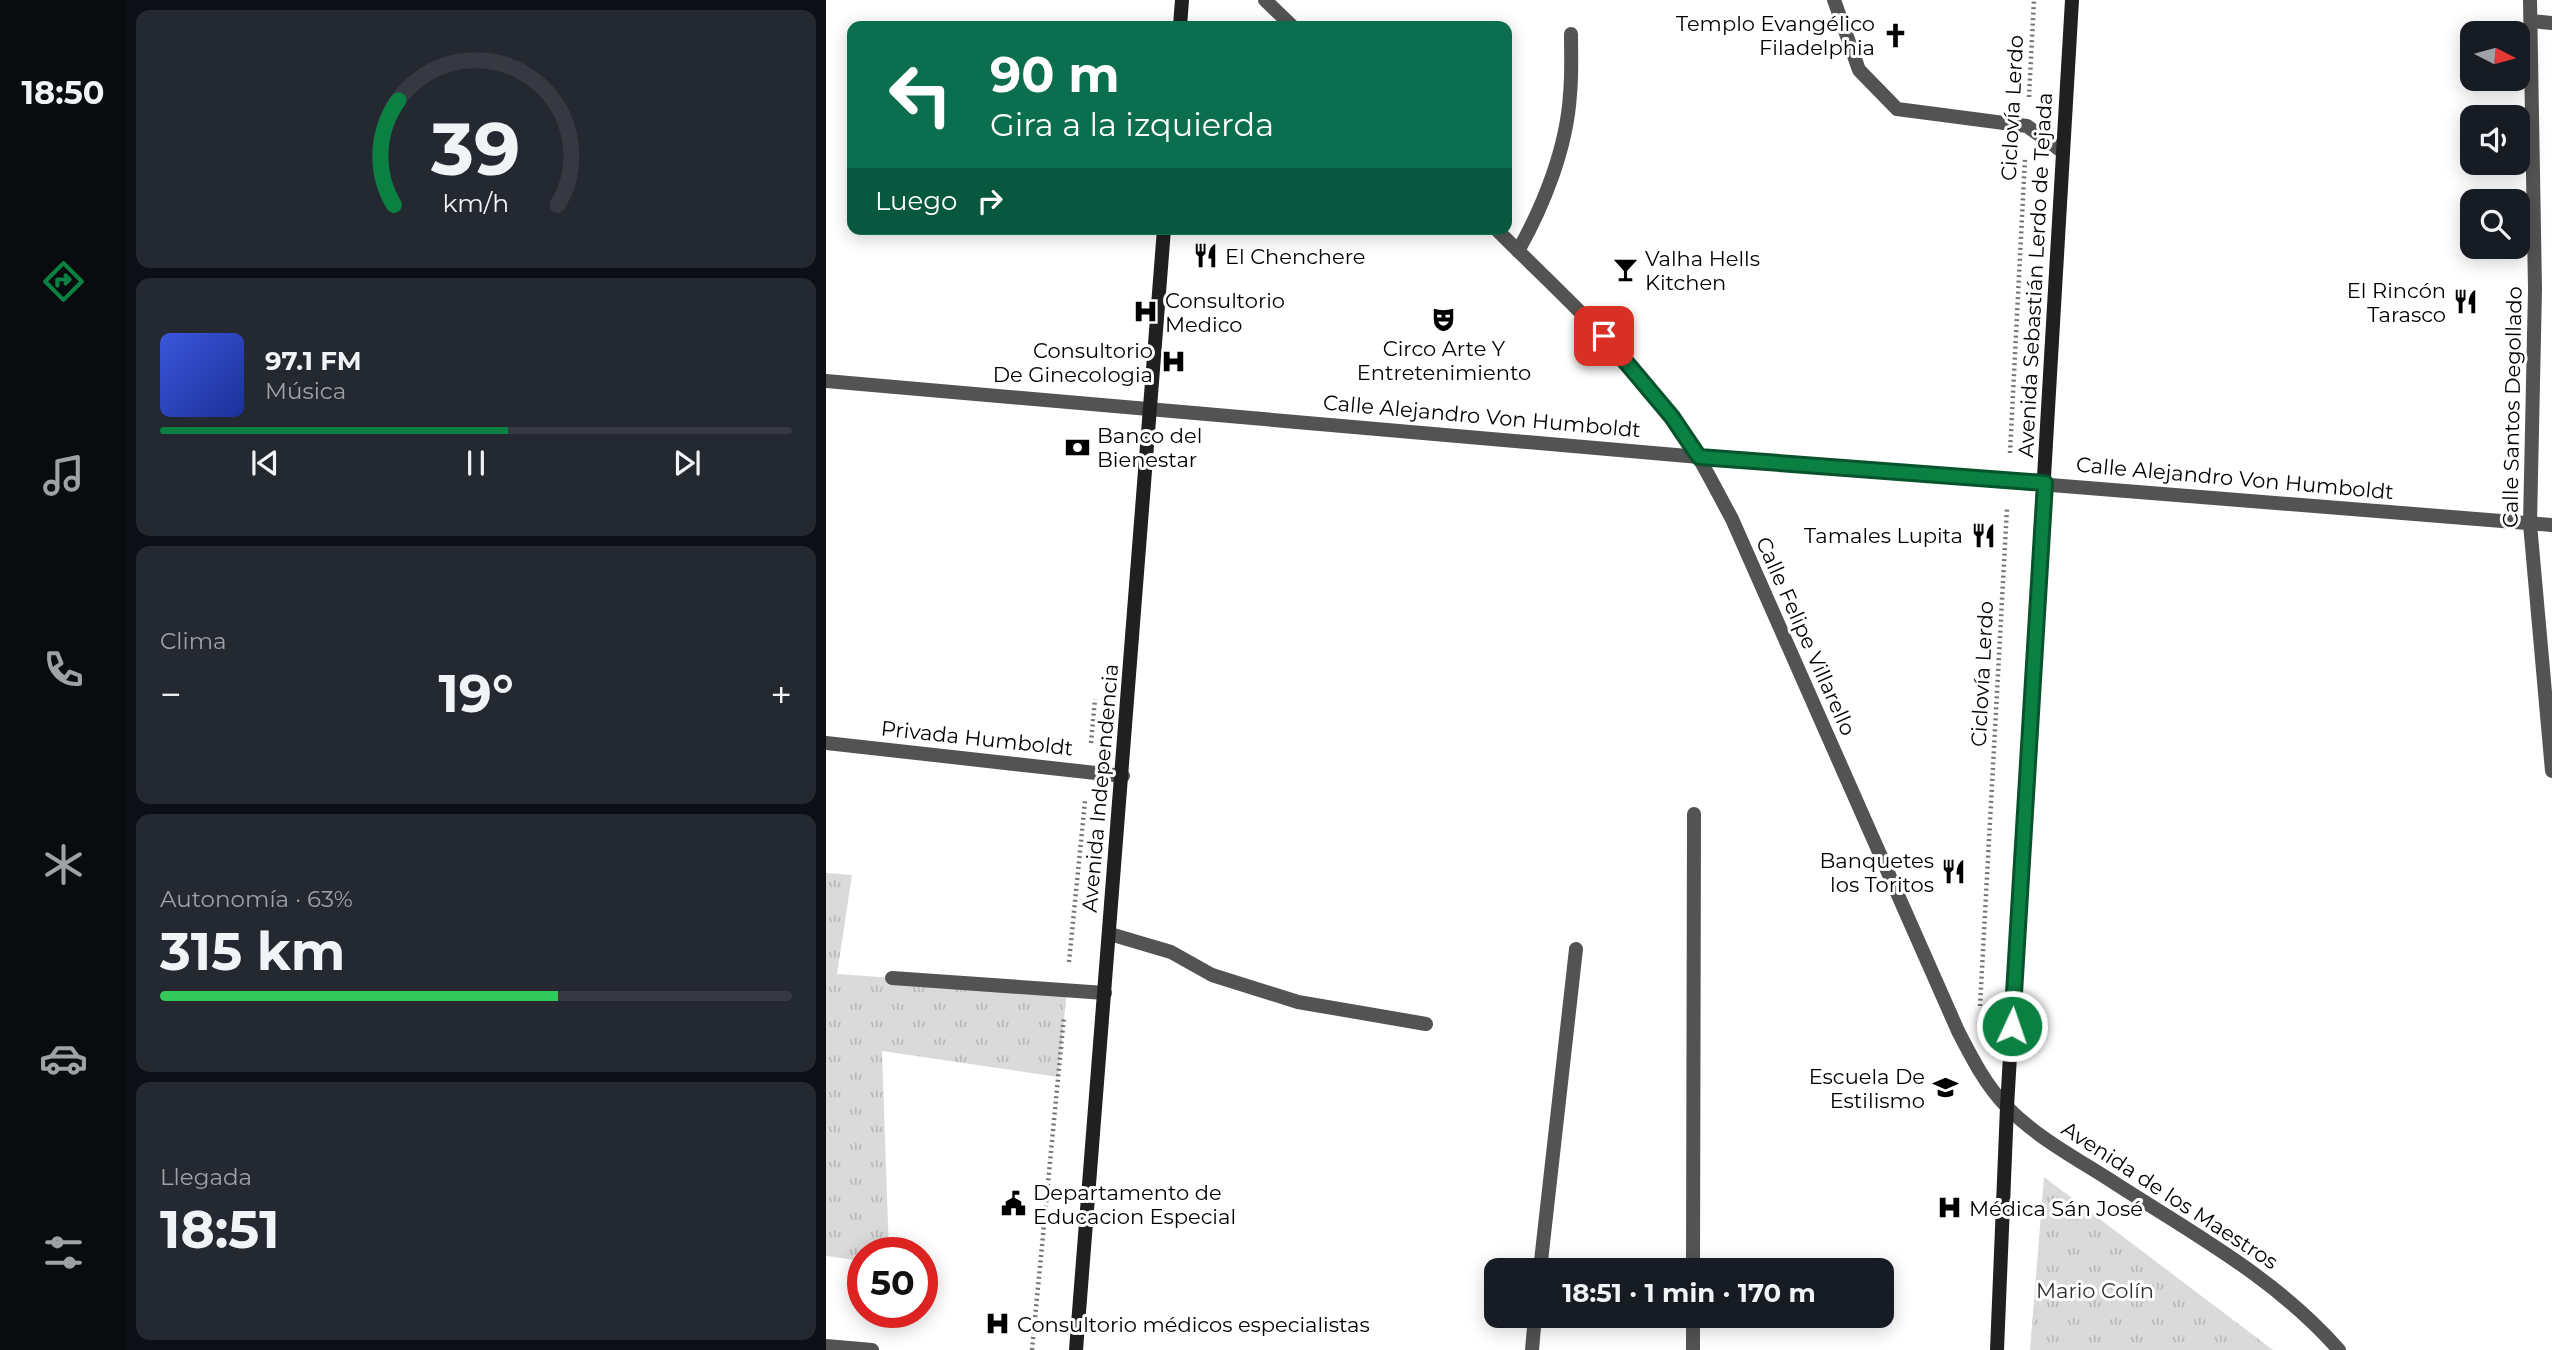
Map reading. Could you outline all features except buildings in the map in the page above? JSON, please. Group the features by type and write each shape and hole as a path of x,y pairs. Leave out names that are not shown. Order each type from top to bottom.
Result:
{"main road":[{"path":"1180,21 1182,0"},
{"name":"Avenida Sebastián Lerdo de Tejada","path":"1997,1350 2007,1107 2072,0"},
{"name":"Avenida Independencia","path":"1076,1350 1164,235"}],"street":[{"path":"1265,0 1287,21"},
{"path":"1834,0 1859,70 1897,109 2027,126 2063,152"},
{"name":"Calle Santos Degollado","path":"2530,0 2535,289 2530,524 2552,771"},
{"path":"2531,21 2552,23"},
{"path":"1518,251 1537,217 1559,147 1570,96 1571,34"},
{"name":"Calle Felipe Villarello","path":"1502,235 1590,319 1672,417 1699,457 1732,519 1958,1031 1977,1068 2007,1107"},
{"name":"Calle Alejandro Von Humboldt","path":"826,381 1699,457 2552,525"},
{"name":"Privada Humboldt","path":"826,743 1123,776"},
{"path":"1693,1258 1694,814"},
{"path":"1110,933 1171,952 1212,975 1298,1002 1426,1024"},
{"path":"1541,1258 1576,949"},
{"path":"892,978 1105,993"},
{"name":"Avenida de los Maestros","path":"2007,1107 2055,1146 2250,1269 2291,1301 2339,1350"},
{"path":"1532,1350 1534,1328"},
{"path":"1693,1328 1693,1350"},
{"path":"826,1346 872,1350"}],"path":[{"name":"Ciclovía Lerdo","path":"1980,1013 2034,0"}],"green space":[{"path":"826,873 852,875 837,974 1067,990 1058,1077 882,1051 888,1237 847,1237 847,1259 826,1256"},
{"name":"Mario Colín","path":"2044,1177 2273,1350 2030,1350"}],"place":[{"name":"Templo Evangélico Filadelphia","path":"1895,35"},
{"name":"El Chenchere","path":"1205,256"},
{"name":"Valha Hells Kitchen","path":"1625,270"},
{"name":"El Rincón Tarasco","path":"2466,302"},
{"name":"Consultorio Medico","path":"1145,312"},
{"name":"Circo Arte Y Entretenimiento","path":"1444,319"},
{"name":"Consultorio De Ginecologia","path":"1173,362"},
{"name":"Banco del Bienestar","path":"1077,447"},
{"name":"Tamales Lupita","path":"1983,535"},
{"name":"Banquetes los Toritos","path":"1954,872"},
{"name":"Escuela De Estilismo","path":"1945,1088"},
{"name":"Departamento de Educacion Especial","path":"1013,1204"},
{"name":"Médica Sán José","path":"1949,1208"},
{"name":"Consultorio médicos especialistas","path":"997,1324"}],"route":[{"path":"1604,336 1672,417 1699,457 2045,483 2012,1026"}]}
